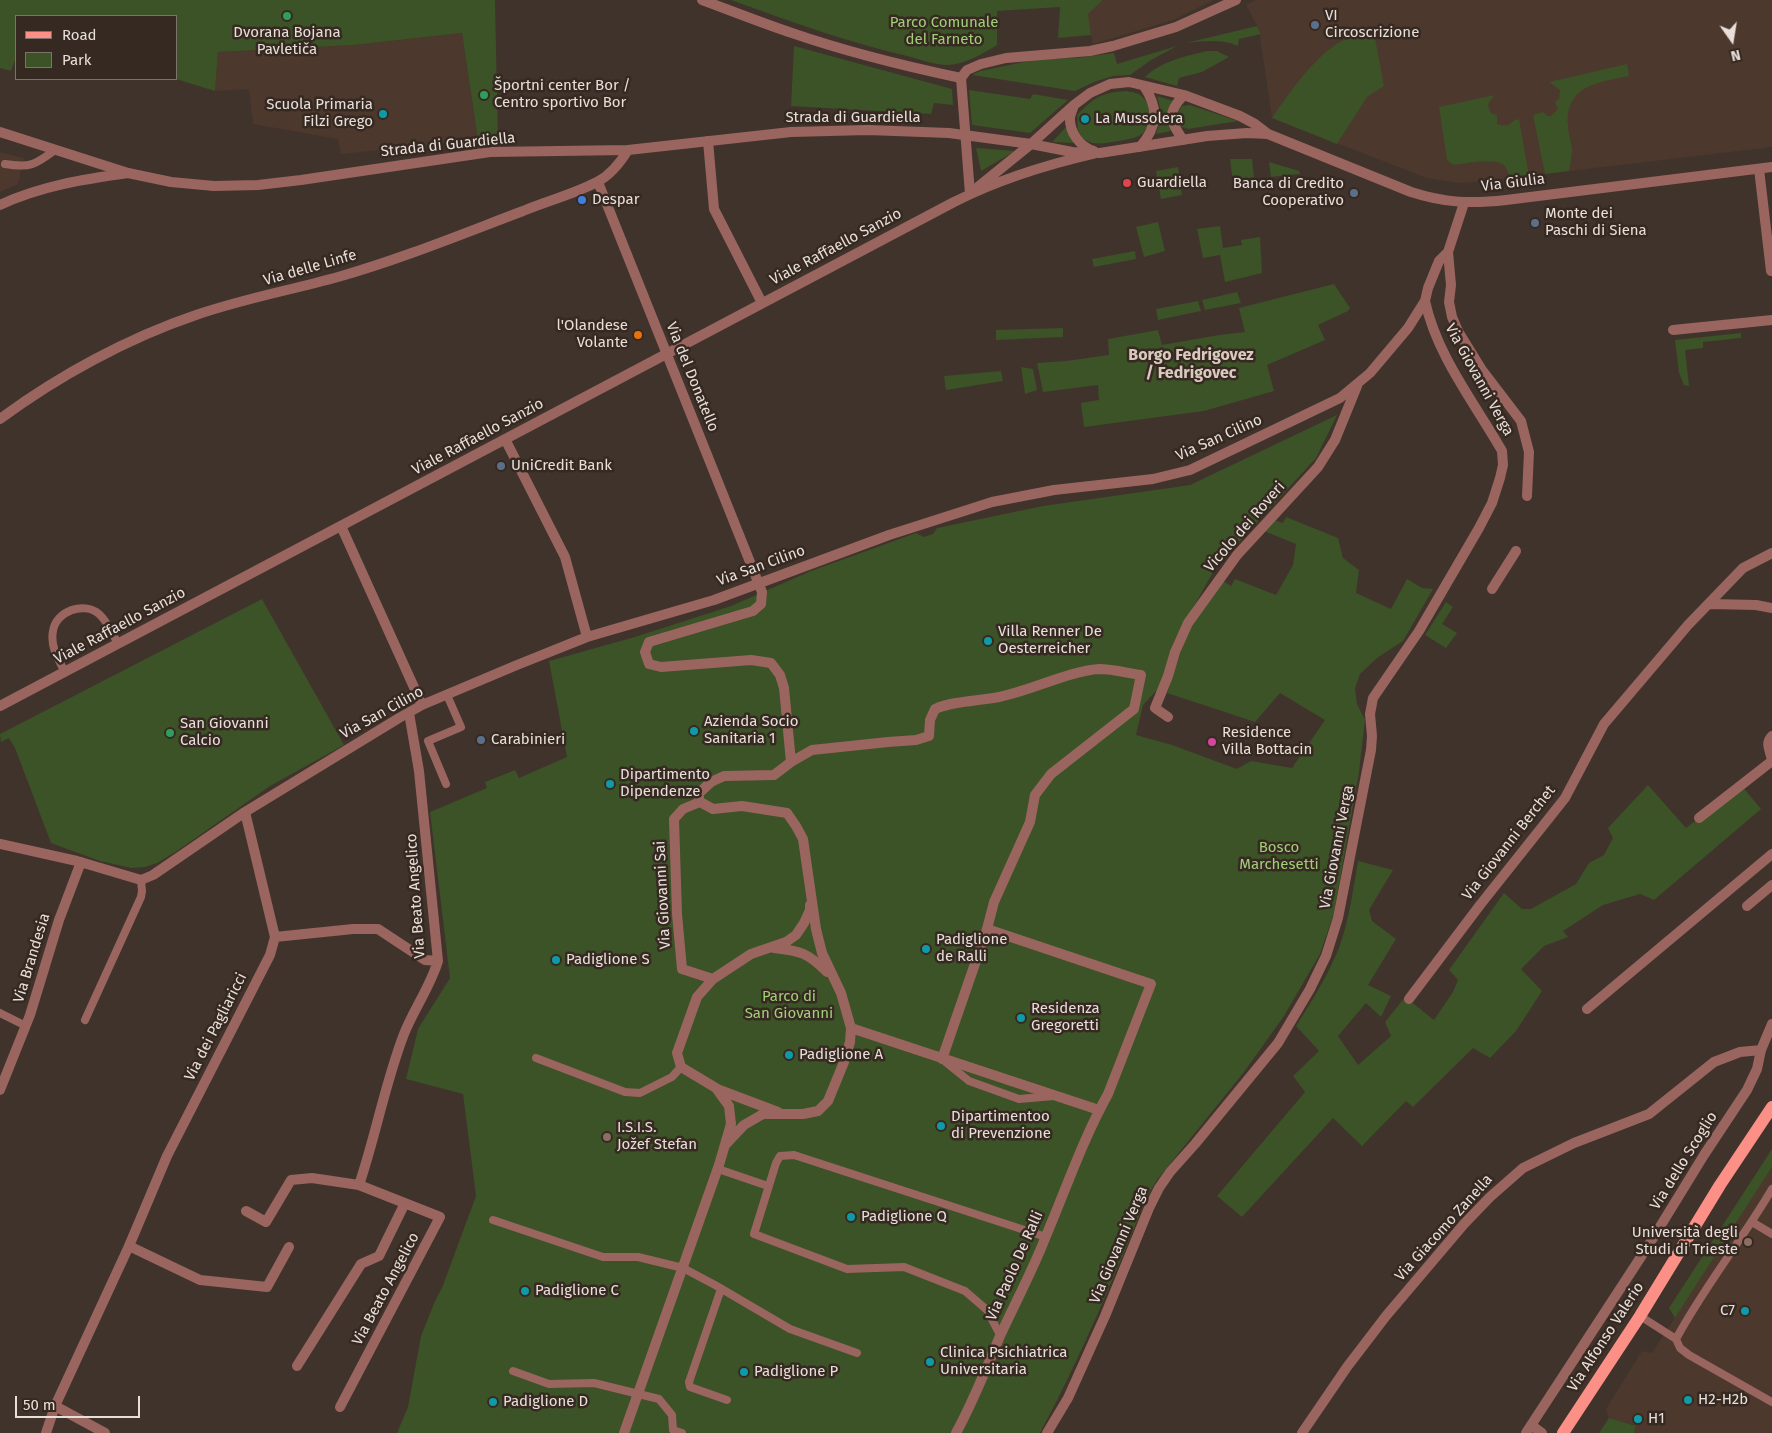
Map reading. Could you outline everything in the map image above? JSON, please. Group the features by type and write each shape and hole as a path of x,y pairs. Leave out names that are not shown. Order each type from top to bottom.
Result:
{"main road":[{"name":"Via Alfonso Valerio","path":"1563,1433 1640,1316 1720,1185 1772,1107"}],"street":[{"path":"702,0 828,45 892,63 961,78"},
{"path":"970,194 961,78 967,70 1006,58 1090,51 1113,46 1176,27 1236,0"},
{"path":"970,194 1031,144 1074,105 1090,93 1110,84 1130,82 1184,96 1240,116 1268,134"},
{"path":"1140,147 1153,127 1155,114 1151,96 1144,86"},
{"path":"1184,96 1172,111 1171,120 1184,140"},
{"path":"1074,105 1070,118 1072,129 1079,143 1088,149 1100,153"},
{"name":"Strada di Guardiella","path":"0,205 21,195 64,184 128,173 171,182 214,186 258,185 490,152 628,150 769,134 868,130 965,135 1072,152 1100,153"},
{"path":"0,132 128,173"},
{"path":"970,194 1044,166 1100,153 1207,136 1248,133 1268,134"},
{"name":"Via Giulia","path":"1268,134 1412,192 1428,197 1464,203 1506,200 1772,167"},
{"path":"708,141 714,209 762,303"},
{"name":"Via delle Linfe","path":"0,419 37,392 68,374 165,326 197,315 406,256 598,182 616,168 628,150"},
{"path":"1759,168 1771,271"},
{"name":"Via del Donatello","path":"598,182 759,582"},
{"name":"Viale Raffaello Sanzio","path":"0,706 970,194"},
{"name":"Via San Cilino","path":"141,880 153,875 245,812 422,705 588,637 714,600 889,535 992,502 1054,490 1153,479 1190,470 1340,398 1370,373 1408,328 1425,301 1439,261 1448,252 1464,203"},
{"path":"1448,252 1452,285 1449,302 1458,331 1482,370 1521,421 1529,452 1526,496"},
{"name":"Via Giovanni Verga","path":"1047,1433 1068,1398 1159,1188 1170,1172 1278,1043 1310,989 1326,956 1338,918 1371,750 1370,714 1373,698 1418,631 1460,562 1492,503 1503,465 1502,451 1442,351 1429,319 1425,301"},
{"path":"1673,330 1772,320"},
{"name":"Vicolo dei Roveri","path":"1168,717 1155,708 1175,652 1188,623 1237,555 1318,467 1335,440 1359,383"},
{"path":"505,439 565,557 588,637"},
{"path":"341,526 422,705"},
{"path":"1492,589 1516,551"},
{"name":"Via Giovanni Berchet","path":"1409,999 1480,905 1565,798 1604,724 1688,625 1743,568 1772,553"},
{"path":"759,582 762,592 761,604 753,611 649,642 645,652 649,664 661,667 751,660 771,664 780,675 784,688 791,762"},
{"path":"1710,604 1756,605 1772,608"},
{"path":"726,1144 744,1125 763,1114 803,1114 818,1111 828,1101 844,1062 851,1028 841,993 822,953 810,896 803,839 796,826 786,813 742,806 713,809 700,802 698,794 711,782 724,776 774,775 791,762 812,750 916,740 929,736 930,720 934,709 945,704 961,704 1000,697 1035,688 1068,676 1098,669 1141,675 1134,709 1051,774 1035,795 1030,822 994,902 987,929 942,1059"},
{"name":"Via Beato Angelico","path":"359,1185 371,1151 380,1112 404,1035 438,961 419,771 408,713"},
{"path":"1699,818 1772,761 1768,740 1772,736"},
{"name":"Via Giovanni Sai","path":"700,802 683,809 674,819 677,914 682,969 713,979"},
{"path":"245,812 275,937 353,929 378,929 425,960 438,961"},
{"path":"0,844 81,862 141,880"},
{"path":"1587,1009 1772,854"},
{"name":"Via Brandesia","path":"0,1090 26,1026 59,920 81,862"},
{"path":"1747,906 1772,885"},
{"path":"784,1114 716,1088 681,1067 677,1053 698,997 713,979 750,954 774,948 796,935 810,910 810,896"},
{"name":"Via Paolo De Ralli","path":"956,1433 969,1409 1000,1335 1046,1237 1064,1188 1108,1094 1151,984 987,929"},
{"name":"Via dei Pagliaricci","path":"46,1433 56,1406 130,1246 166,1156 270,956 275,937"},
{"path":"774,948 801,951 815,960 832,976"},
{"name":"Via dello Scoglio","path":"1529,1429 1747,1090 1757,1069 1761,1050 1772,1024"},
{"path":"851,1028 1099,1110"},
{"name":"Via Giacomo Zanella","path":"1302,1433 1386,1316 1464,1224 1490,1197 1523,1168 1574,1143 1649,1114 1714,1062 1740,1052 1761,1050"},
{"path":"624,1433 726,1144 731,1124 730,1106 716,1088"},
{"name":"Via Beato Angelico","path":"246,1211 266,1222 290,1180 312,1178 359,1185 440,1217 340,1407"},
{"name":"Via Beato Angelico","path":"297,1366 361,1264 379,1256 405,1204"},
{"path":"130,1246 200,1280 267,1287 289,1247"},
{"path":"56,1406 105,1433"},
{"path":"1529,1429 1542,1433"}],"lane":[{"path":"5,164 22,167 38,162 55,150"},
{"path":"65,672 56,655 53,643 53,630 58,618 70,611 81,608 94,610 102,616 118,644"},
{"path":"446,784 428,742 461,727 447,694"},
{"path":"85,1020 141,897 141,880"},
{"path":"0,1012 26,1026"},
{"path":"536,1058 625,1092 640,1093 672,1077 681,1067"},
{"path":"1000,1335 987,1310 964,1290 904,1267 848,1269 754,1234 776,1163 780,1156 794,1155 1046,1237"},
{"path":"718,1169 768,1186"},
{"path":"1676,1339 1688,1315 1752,1222 1772,1189"},
{"path":"493,1220 603,1257 638,1257 683,1268 790,1329 857,1353"},
{"path":"1752,1222 1772,1234"},
{"path":"721,1288 689,1382 690,1387 727,1400"},
{"path":"1640,1316 1676,1339 1680,1348 1689,1356 1772,1402"},
{"path":"513,1371 550,1384 594,1383 659,1399 672,1415 672,1430 682,1433"}],"shaded area":[{"path":"1103,0 1214,0 1173,20 1093,44 1087,14"},
{"path":"1256,0 1772,0 1772,147 1485,181 1460,183 1427,178 1272,118 1260,37 1261,33 1246,5"},
{"path":"462,33 478,140 341,154 338,139 253,124 249,89 215,91 218,52 354,45"},
{"path":"0,152 24,158 18,184 0,192"},
{"name":"Università degli Studi di Trieste","path":"1772,1167 1772,1433 1634,1433 1636,1426 1609,1418 1606,1409 1642,1351 1652,1353"}],"green space":[{"name":"Športni center Bor / Centro sportivo Bor","path":"0,0 495,0 498,140 478,140 462,33 354,45 218,52 215,91 178,80 178,15 15,15 15,60 11,71 0,68"},
{"name":"Parco Comunale del Farneto","path":"731,0 1103,0 1088,14 1091,35 1058,38 1060,7 997,11 997,45 967,61 943,65 840,38"},
{"path":"1257,26 1261,34 1239,39 1238,46 1219,41 1186,43"},
{"path":"1373,27 1384,86 1367,97 1337,144 1272,118 1293,88 1319,58 1338,43"},
{"path":"794,46 952,89 953,105 934,103 931,114 791,106"},
{"path":"1177,46 1151,60 1130,75 1113,76 1075,91 972,75 980,71 1039,59 1077,58 1114,53 1117,64"},
{"path":"1207,51 1217,51 1229,57 1202,72 1179,78 1177,86 1145,77 1151,71 1166,63"},
{"path":"1627,64 1629,76 1586,88 1572,101 1568,128 1572,151 1569,171 1545,174 1533,115 1543,112 1547,116 1551,116 1558,109 1555,102 1559,99 1560,90 1549,82"},
{"path":"969,90 1030,99 1033,94 1068,100 1030,133 972,125"},
{"path":"1126,91 1138,94 1147,103 1150,118 1144,132 1132,138 1108,143 1096,143 1085,140 1078,130 1077,115 1098,97"},
{"path":"1495,95 1488,106 1492,114 1497,115 1497,124 1505,126 1519,119 1529,176 1510,178 1505,167 1497,162 1485,161 1453,165 1447,160 1439,107"},
{"path":"1157,96 1174,101 1167,115 1167,123 1171,131 1156,134 1162,115"},
{"path":"1190,105 1238,121 1188,129 1183,128 1178,123 1177,116 1182,106"},
{"path":"1066,127 1074,143 1052,142"},
{"path":"976,148 1015,151 981,171"},
{"path":"1230,159 1252,159 1255,188 1234,190"},
{"path":"1269,162 1299,171 1300,173 1271,177"},
{"path":"1178,167 1182,195 1161,199 1156,171"},
{"path":"1158,222 1165,251 1144,257 1136,227"},
{"path":"1220,226 1223,248 1242,245 1241,240 1260,237 1262,273 1225,282 1220,255 1203,258 1197,229"},
{"path":"1135,251 1136,259 1094,267 1092,259"},
{"path":"1334,284 1350,308 1348,311 1318,325 1325,340 1267,365 1274,391 1204,411 1084,427 1081,403 1099,400 1098,385 1043,392 1037,363 1109,355 1108,339 1158,330 1162,345 1245,332 1239,308"},
{"path":"1237,292 1241,303 1205,310 1202,300"},
{"path":"1198,301 1201,311 1158,320 1156,309"},
{"path":"1063,328 1063,337 996,340 996,330"},
{"path":"1741,333 1741,338 1703,342 1703,348 1685,350 1689,386 1684,385 1679,373 1675,340"},
{"path":"1021,367 1033,369 1037,390 1025,394"},
{"path":"1001,371 1003,381 946,390 944,376"},
{"name":"Parco di San Giovanni","path":"1337,415 1316,458 1216,567 1176,638 1159,688 1143,705 1136,735 1172,745 1237,769 1251,761 1292,768 1325,720 1280,693 1255,722 1167,693 1179,655 1192,624 1222,580 1231,586 1235,579 1276,595 1293,565 1296,544 1264,531 1274,520 1283,523 1286,517 1338,538 1343,558 1359,570 1356,593 1391,609 1407,579 1422,588 1433,589 1403,641 1377,658 1360,674 1355,688 1357,704 1365,720 1359,772 1334,913 1320,954 1284,1016 1244,1072 1157,1180 1147,1197 1083,1346 1040,1433 397,1433 408,1407 421,1336 442,1288 476,1196 463,1094 406,1079 418,1029 450,978 430,812 487,788 485,782 515,770 519,778 567,757 549,661 635,637 731,606 811,571 916,533 924,537 933,534 937,528 1043,506 1190,485"},
{"name":"San Giovanni Calcio","path":"262,599 344,745 270,786 157,863 145,867 131,868 100,861 51,843 15,748 9,738 1,742 0,734"},
{"path":"1446,602 1453,607 1442,624 1457,633 1446,648 1425,635"},
{"path":"1648,785 1686,828 1741,785 1761,809 1654,900 1640,894 1603,905 1563,931 1568,937 1544,946 1521,969 1542,991 1516,1031 1490,1058 1473,1048 1413,1107 1406,1101 1362,1146 1333,1118 1242,1217 1217,1196 1305,1092 1293,1076 1319,1051 1296,1026 1325,978 1339,948 1348,916 1358,861 1393,870 1369,910 1372,921 1396,939 1368,985 1391,996 1381,1017 1366,1003 1338,1036 1358,1065 1391,1036 1385,1022 1405,997 1434,1020 1453,992 1458,980 1449,970 1504,893 1522,909 1531,909 1576,884 1589,863 1604,855 1613,838 1608,828"},
{"path":"1772,1149 1772,1167 1675,1318 1669,1308"},
{"path":"1609,1418 1636,1426 1634,1433 1599,1433"}],"place":[{"name":"Dvorana Bojana Pavletiča","path":"287,16"},
{"name":"VI Circoscrizione","path":"1315,25"},
{"name":"Športni center Bor / Centro sportivo Bor","path":"484,95"},
{"name":"Scuola Primaria Filzi Grego","path":"383,114"},
{"name":"La Mussolera","path":"1085,119"},
{"name":"Guardiella","path":"1127,183"},
{"name":"Banca di Credito Cooperativo","path":"1354,193"},
{"name":"Despar","path":"582,200"},
{"name":"Monte dei Paschi di Siena","path":"1535,223"},
{"name":"l'Olandese Volante","path":"638,335"},
{"name":"UniCredit Bank","path":"501,466"},
{"name":"Villa Renner De Oesterreicher","path":"988,641"},
{"name":"Azienda Socio Sanitaria 1","path":"694,731"},
{"name":"San Giovanni Calcio","path":"170,733"},
{"name":"Carabinieri","path":"481,740"},
{"name":"Residence Villa Bottacin","path":"1212,742"},
{"name":"Dipartimento Dipendenze","path":"610,784"},
{"name":"Padiglione de Ralli","path":"926,949"},
{"name":"Padiglione S","path":"556,960"},
{"name":"Residenza Gregoretti","path":"1021,1018"},
{"name":"Padiglione A","path":"789,1055"},
{"name":"Dipartimentoo di Prevenzione","path":"941,1126"},
{"name":"I.S.I.S. Jožef Stefan","path":"607,1137"},
{"name":"Padiglione Q","path":"851,1217"},
{"name":"Università degli Studi di Trieste","path":"1748,1242"},
{"name":"Padiglione C","path":"525,1291"},
{"name":"C7","path":"1745,1311"},
{"name":"Clinica Psichiatrica Universitaria","path":"930,1362"},
{"name":"Padiglione P","path":"744,1372"},
{"name":"H2-H2b","path":"1688,1400"},
{"name":"Padiglione D","path":"493,1402"},
{"name":"H1","path":"1638,1419"}],"district":[{"name":"Borgo Fedrigovez / Fedrigovec","path":"1191,365"}],"park label":[{"name":"Bosco Marchesetti","path":"1279,856"}]}
